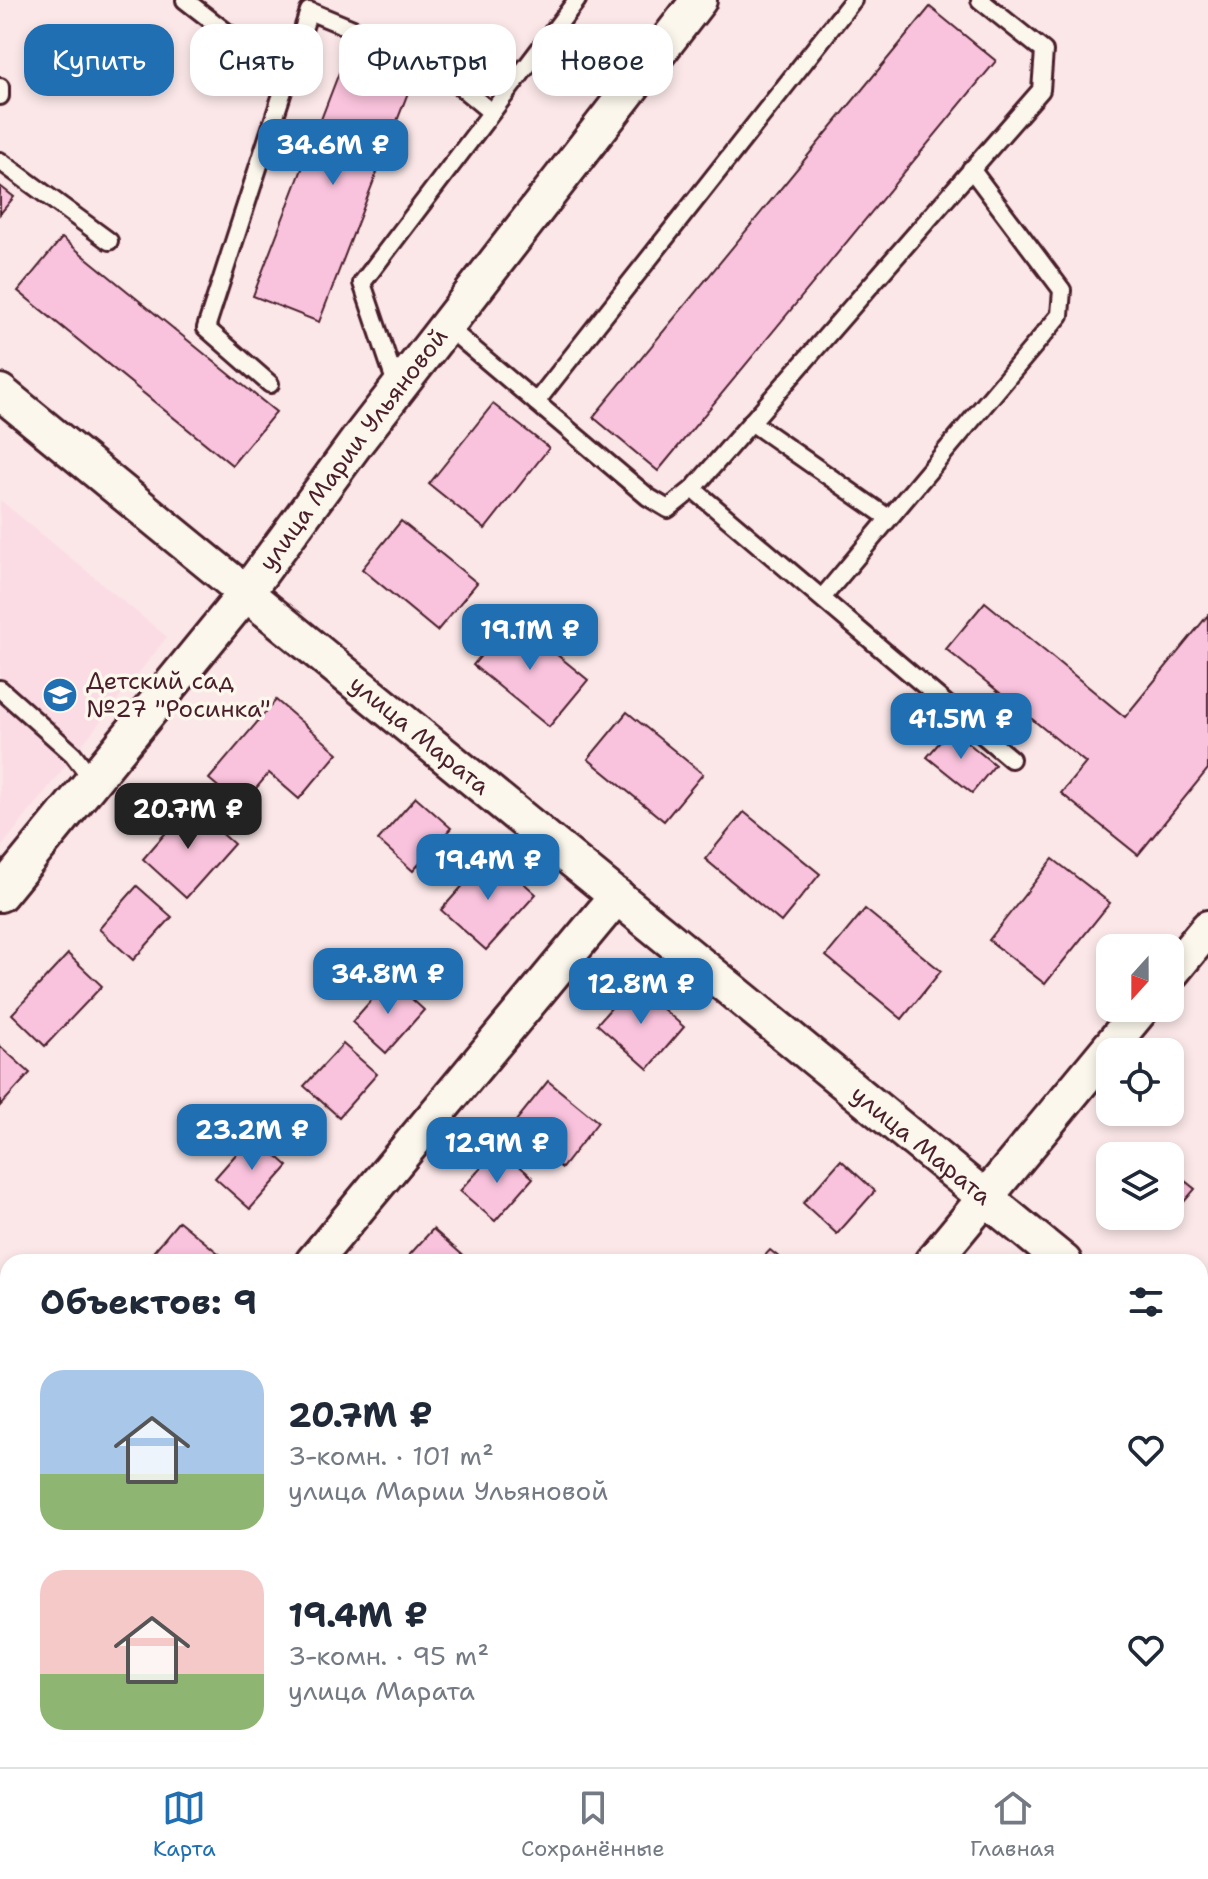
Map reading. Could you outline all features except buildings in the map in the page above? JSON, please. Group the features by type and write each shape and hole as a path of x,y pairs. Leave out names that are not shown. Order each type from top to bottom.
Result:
{"street":[{"name":"улица Марии Ульяновой","path":"0,894 246,593 398,388 699,0"},
{"name":"улица Марата","path":"0,392 1054,1254"},
{"path":"320,1254 617,896"},
{"path":"1184,957 1208,928"},
{"path":"939,1254 1130,1022"}],"lane":[{"path":"185,0 216,24"},
{"path":"398,388 362,283 577,0"},
{"path":"536,402 853,0"},
{"path":"446,326 648,497 668,509 693,489 1041,90 1044,51 980,0"},
{"path":"314,6 428,60 491,112"},
{"path":"0,87 0,96"},
{"path":"270,384 206,328 282,96"},
{"path":"0,161 109,241"},
{"path":"822,598 1060,315 1062,290 971,169"},
{"path":"751,422 887,517"},
{"path":"693,489 1011,759"},
{"path":"0,689 73,754 93,780"}],"shaded area":[{"name":"Детский сад №27 \"Росинка\"","path":"0,500 167,637 0,849"}],"place":[{"name":"Детский сад №27 \"Росинка\"","path":"60,695"}]}
